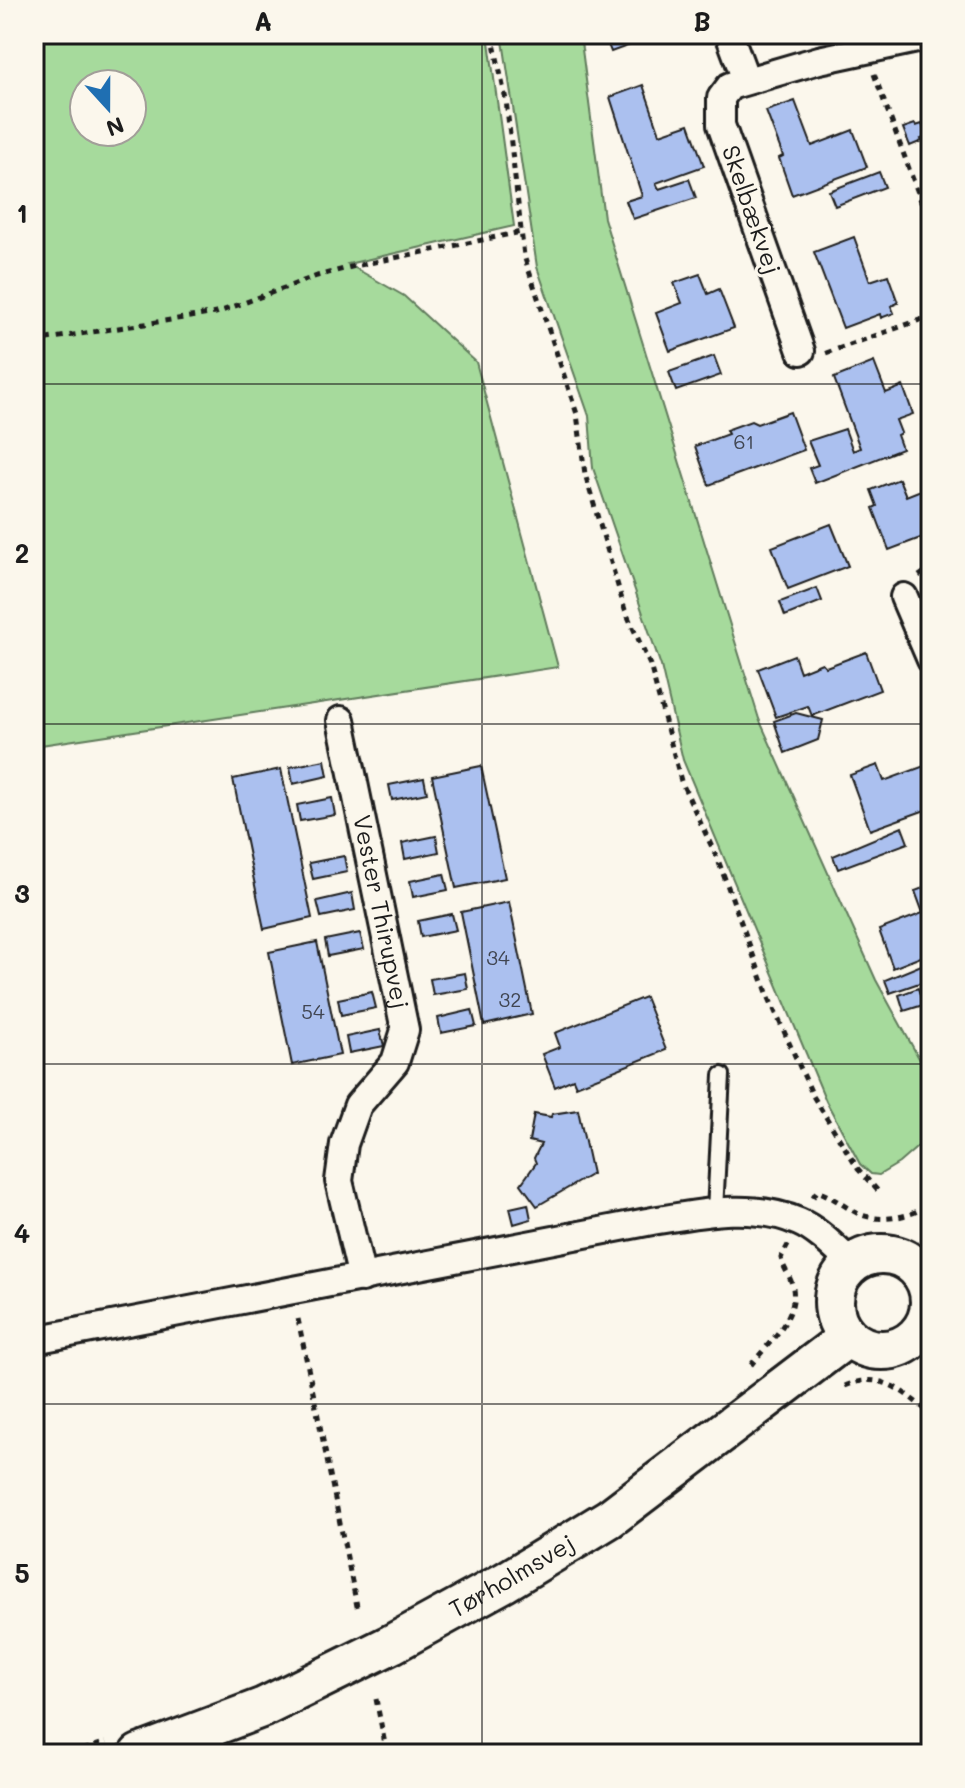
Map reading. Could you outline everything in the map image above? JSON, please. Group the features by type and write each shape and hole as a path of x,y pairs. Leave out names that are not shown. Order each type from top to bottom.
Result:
{"street":[{"path":"729,34 746,80 931,36"},
{"name":"Skelbækvej","path":"746,80 730,86 721,98 721,125 801,351"},
{"path":"904,597 931,660"},
{"name":"Vester Thirupvej","path":"341,720 405,1030 395,1062 358,1105 344,1144 339,1181 362,1278"},
{"path":"34,1340 715,1211 761,1211 801,1222 852,1264"},
{"path":"878,1254 924,1262 931,1305 921,1331 921,1350 872,1350 848,1337 838,1323 834,1308 838,1284 852,1264 878,1254"},
{"name":"Tørholmsvej","path":"129,1746 264,1707 392,1644 505,1582 610,1518 848,1337"}],"lane":[{"path":"715,1211 722,1075"}],"path":[{"path":"492,34 506,100 524,256 577,414 585,474 625,610 650,665 681,781 718,860 769,998 813,1096 858,1169 879,1192"},
{"path":"866,50 931,228"},
{"path":"34,341 216,313 317,276 521,232"},
{"path":"801,351 825,353 931,316"},
{"path":"744,1373 785,1322 794,1303 792,1282 781,1258 817,1191 860,1215 889,1219 916,1213 931,1204"},
{"path":"293,1290 358,1611"},
{"path":"376,1699 387,1754"},
{"path":"72,1754 129,1746"}],"green space":[{"path":"34,34 488,34 514,226 348,264 404,296 476,362 558,667 34,746"},
{"path":"502,34 580,34 604,218 759,719 876,980 931,1080 931,1135 899,1163 879,1175 871,1174 860,1164 826,1101 683,760 661,666 593,468 589,416 537,267"}],"building":[{"path":"604,34 660,34 611,52"},
{"path":"643,85 660,134 689,124 704,166 656,183 659,189 689,179 696,198 633,219 626,201 642,196 610,97"},
{"path":"795,101 812,146 853,130 867,167 792,195 779,158 783,156 766,111"},
{"path":"922,124 927,137 910,146 903,128"},
{"path":"879,172 885,187 835,206 829,191"},
{"path":"854,237 870,281 888,275 898,303 891,306 894,313 881,318 880,314 843,328 814,252"},
{"path":"700,274 708,294 719,289 734,328 670,351 656,313 682,303 674,283"},
{"path":"714,356 721,375 676,391 669,372"},
{"path":"874,362 886,393 903,386 913,414 896,420 902,449 815,483 809,468 818,465 808,441 845,429 853,451 860,448 834,378"},
{"path":"790,412 804,450 709,485 695,446 728,434 726,430 751,421 757,424"},
{"path":"899,479 906,496 931,486 931,534 889,550 873,508 877,506 871,490"},
{"path":"831,524 848,566 788,589 772,547"},
{"path":"817,588 822,601 785,616 780,602"},
{"path":"866,652 880,690 812,716 808,706 776,717 758,669 794,655 800,672 822,663 826,667"},
{"path":"796,713 823,720 818,740 785,753 774,721"},
{"path":"325,760 328,776 293,784 290,767"},
{"path":"878,765 884,781 927,765 931,778 931,808 870,830 850,775"},
{"path":"481,766 505,878 456,888 432,776"},
{"path":"281,769 312,918 264,929 233,779"},
{"path":"424,778 427,793 392,800 389,785"},
{"path":"332,798 335,815 300,821 297,805"},
{"path":"902,827 908,843 838,869 833,856"},
{"path":"436,836 439,852 405,859 402,843"},
{"path":"344,856 347,872 313,879 309,863"},
{"path":"444,874 448,890 413,897 410,881"},
{"path":"931,885 931,953 893,968 879,930 923,913 915,891"},
{"path":"352,893 355,910 321,917 317,901"},
{"path":"509,902 532,1014 484,1025 461,912"},
{"path":"452,914 456,930 421,937 418,921"},
{"path":"360,933 364,949 328,956 325,940"},
{"path":"317,942 340,1055 292,1065 269,952"},
{"path":"931,961 931,979 890,993 885,980"},
{"path":"465,973 468,989 433,995 430,979"},
{"path":"918,988 923,1005 904,1011 899,995"},
{"path":"372,992 376,1008 341,1015 338,999"},
{"path":"645,997 666,1050 576,1086 573,1079 555,1087 542,1054 560,1047 555,1033"},
{"path":"472,1010 476,1026 441,1033 438,1018"},
{"path":"380,1030 384,1046 349,1053 346,1037"},
{"path":"578,1110 592,1174 537,1206 521,1184 536,1163 534,1158 541,1144 529,1141 534,1114 551,1117 552,1114"},
{"path":"528,1204 531,1219 514,1224 510,1208"}]}
